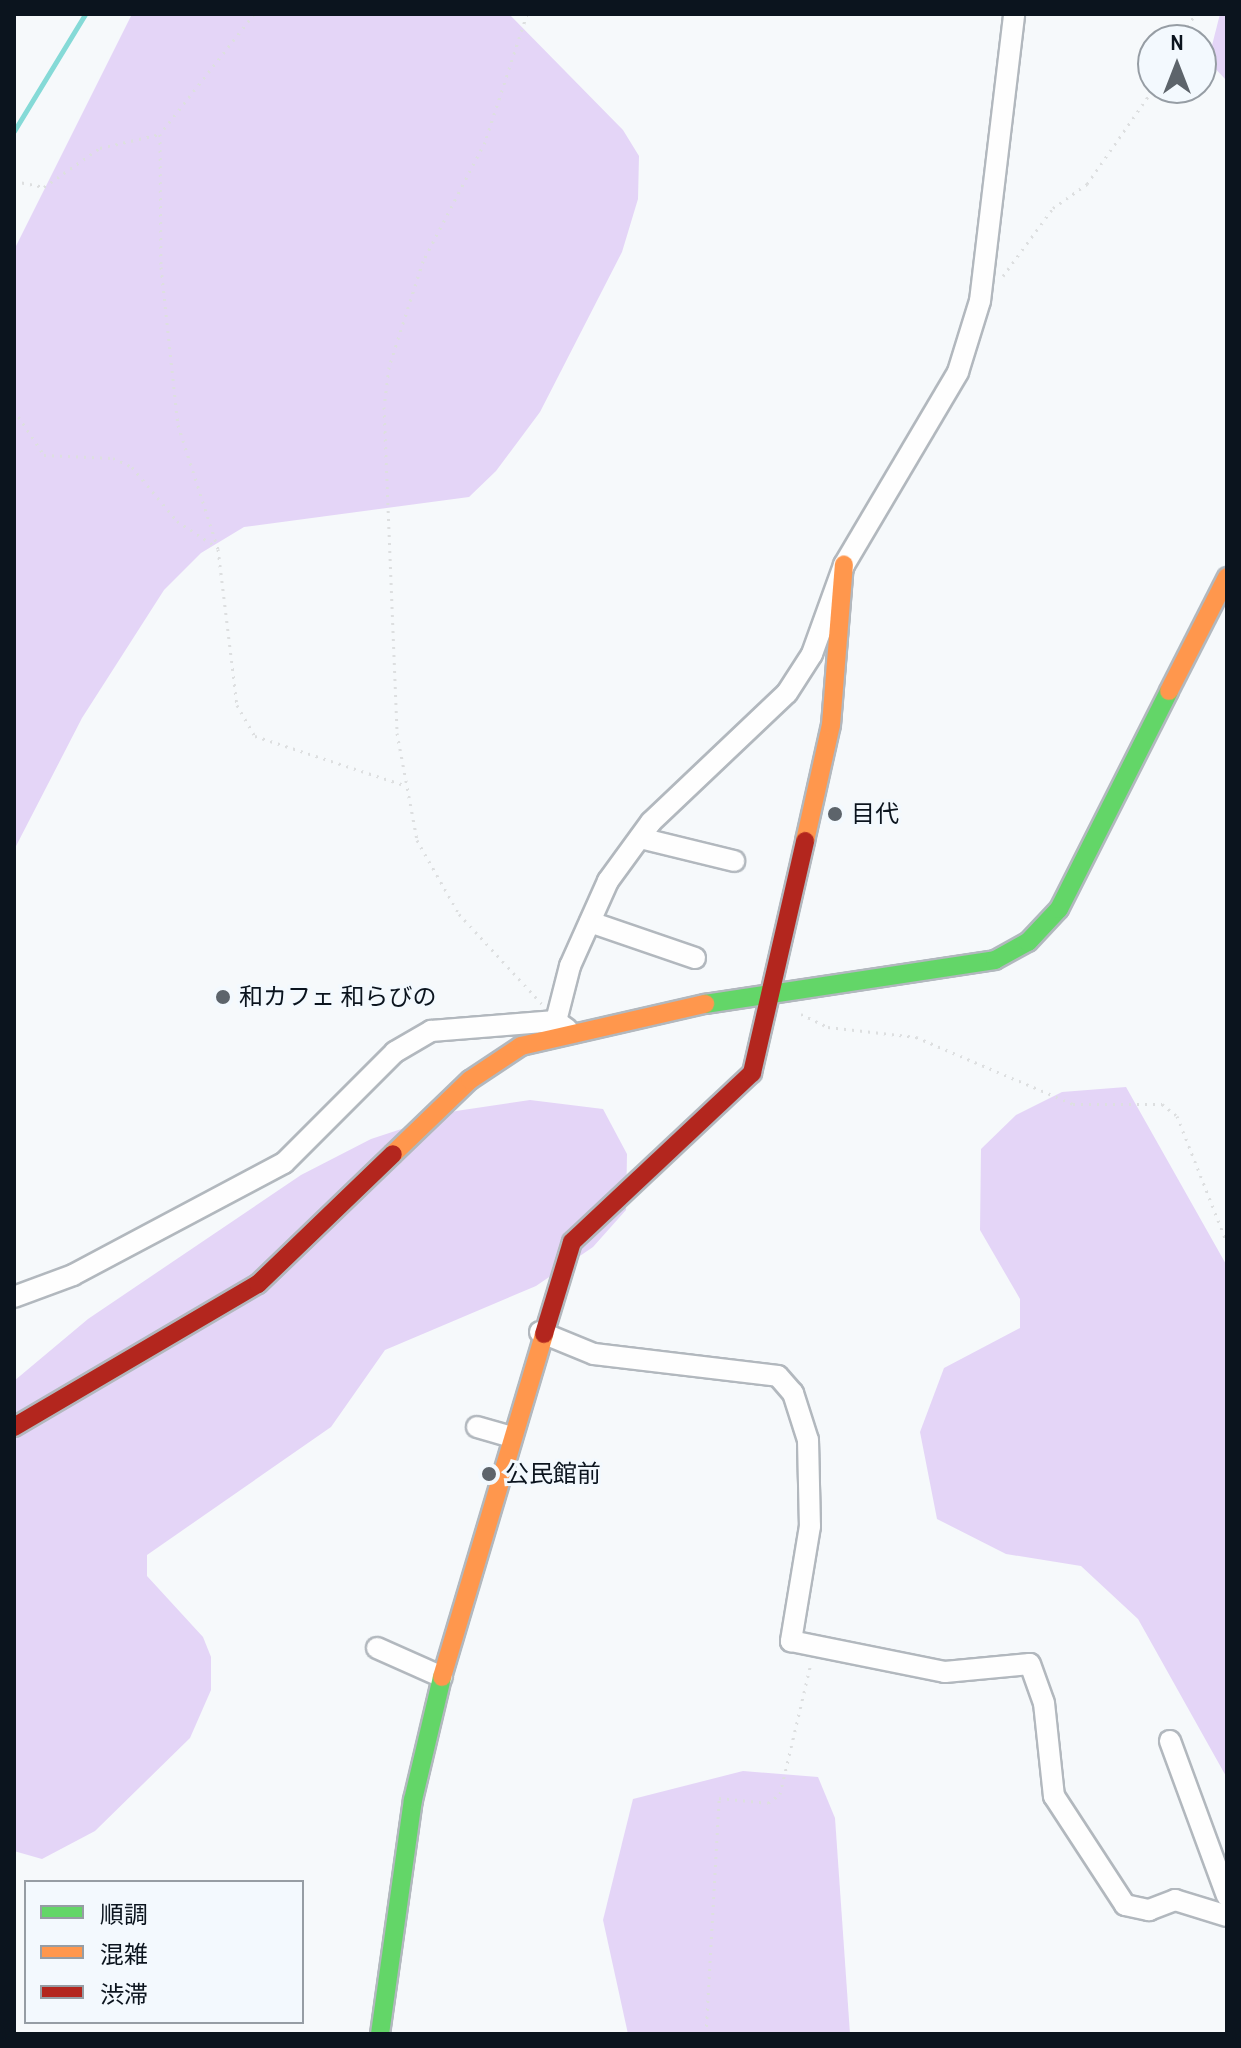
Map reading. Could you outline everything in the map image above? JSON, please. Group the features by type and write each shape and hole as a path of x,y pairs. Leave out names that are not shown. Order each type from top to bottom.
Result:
{"street":[{"path":"556,1021 590,922 640,838 787,693 812,654 844,565 958,372 980,301 1014,14"},
{"path":"380,2034 413,1800 442,1677 540,1332 572,1242 752,1073 773,998 831,725 844,565"},
{"path":"14,1427 258,1284 470,1080 521,1046 995,960 1028,942 1059,909 1227,577"},
{"path":"640,838 734,861"},
{"path":"590,922 695,958"},
{"path":"14,1297 73,1275 284,1163 395,1052 431,1031 556,1021 576,1036"},
{"path":"540,1332 594,1354 759,1371 793,1393 808,1440 810,1526 791,1641 945,1672 1030,1664 1044,1703 1054,1796 1125,1905 1149,1910 1175,1900 1227,1916"},
{"path":"477,1427 509,1436"},
{"path":"377,1648 442,1677"},
{"path":"1170,1741 1227,1896"}],"path":[{"path":"254,14 160,134 161,267 178,425 218,549 237,705 255,736 404,785"},
{"path":"527,14 485,142 423,261 389,367 384,407 404,785 417,840 443,891 556,1021"},
{"path":"980,301 1053,208 1087,184 1143,104"},
{"path":"14,181 44,187 100,148 160,134"},
{"path":"14,410 44,455 113,458 132,467 177,521 218,549"},
{"path":"773,998 828,1027 916,1037 1073,1104 1162,1104 1177,1116 1227,1243"},
{"path":"706,2034 719,1798 768,1803 780,1794 815,1647"}],"shaded area":[{"path":"132,14 509,14 623,130 639,156 638,199 622,252 540,412 496,471 469,497 244,527 201,553 164,590 82,718 14,850 14,250"},
{"path":"1220,14 1227,14 1227,81 1217,70"},
{"path":"1126,1087 1227,1266 1227,1778 1138,1619 1081,1566 1006,1554 937,1519 920,1432 944,1368 1020,1328 1020,1299 980,1230 981,1149 1016,1115 1062,1092"},
{"path":"530,1100 603,1109 627,1154 626,1210 593,1247 536,1286 385,1350 331,1427 147,1555 147,1576 203,1637 211,1657 211,1690 190,1738 95,1831 42,1859 14,1851 14,1381 88,1319 301,1175 371,1139 456,1111"},
{"path":"743,1771 818,1777 835,1818 850,2034 628,2034 603,1920 633,1799"}],"waterway":[{"path":"14,131 85,14"}],"traffic: fast":[{"path":"705,1004 995,960 1028,942 1059,909 1169,691"},
{"path":"380,2034 413,1800 442,1677"}],"traffic: slow":[{"path":"805,841 831,725 844,565"},
{"path":"1169,691 1227,577"},
{"path":"393,1154 470,1080 521,1046 705,1004"},
{"path":"442,1677 544,1334"}],"traffic: jam":[{"path":"544,1334 572,1242 752,1073 805,841"},
{"path":"14,1427 258,1284 393,1154"}],"place":[{"name":"目代","path":"835,814"},
{"name":"和カフェ 和らびの","path":"223,997"},
{"name":"公民館前","path":"489,1474"}]}
